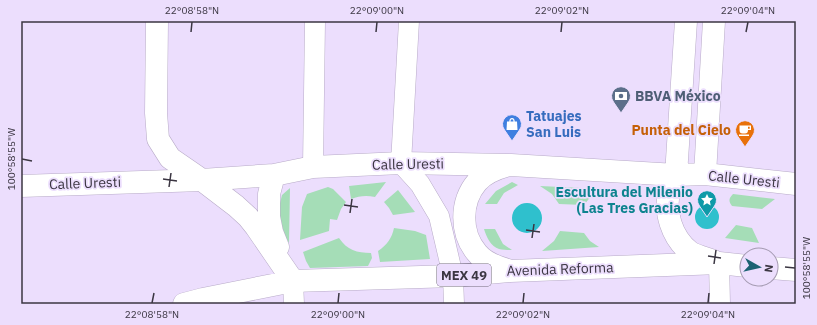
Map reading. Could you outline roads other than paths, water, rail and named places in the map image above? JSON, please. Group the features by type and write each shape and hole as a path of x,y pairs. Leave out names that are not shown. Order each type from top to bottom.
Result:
{"main road":[{"path":"157,21 156,113 158,139 170,158 236,206 256,227 299,281"},
{"path":"686,21 676,175 670,191 667,208 671,225 679,240 691,253 719,263"},
{"path":"705,174 714,21"},
{"name":"Calle Uresti","path":"21,186 202,180 274,175 313,167 401,163 511,165 676,175 705,174 796,184"},
{"path":"510,271 492,265 477,253 467,236 464,218 467,198 477,182 493,170 511,165"},
{"path":"274,175 269,194 269,217 272,232 289,267 299,281"},
{"name":"Avenida Reforma","path":"184,304 203,298 299,281 452,276 510,271 719,263 739,265"},
{"path":"779,269 796,270"}],"street":[{"path":"313,167 315,21"},
{"path":"409,21 401,163 420,184 438,216 452,276 454,304"},
{"path":"719,263 720,304"},
{"path":"294,304 299,281"}],"water":[{"path":"527,203 538,207 542,218 538,229 527,233 516,229 512,218 516,207"},
{"path":"707,205 715,209 719,217 715,225 707,229 699,225 695,217 699,209"}],"place":[{"name":"BBVA México","path":"621,113"},
{"name":"Tatuajes San Luis","path":"512,141"},
{"name":"Punta del Cielo","path":"745,147"},
{"name":"Escultura del Milenio (Las Tres Gracias)","path":"707,217"}]}
